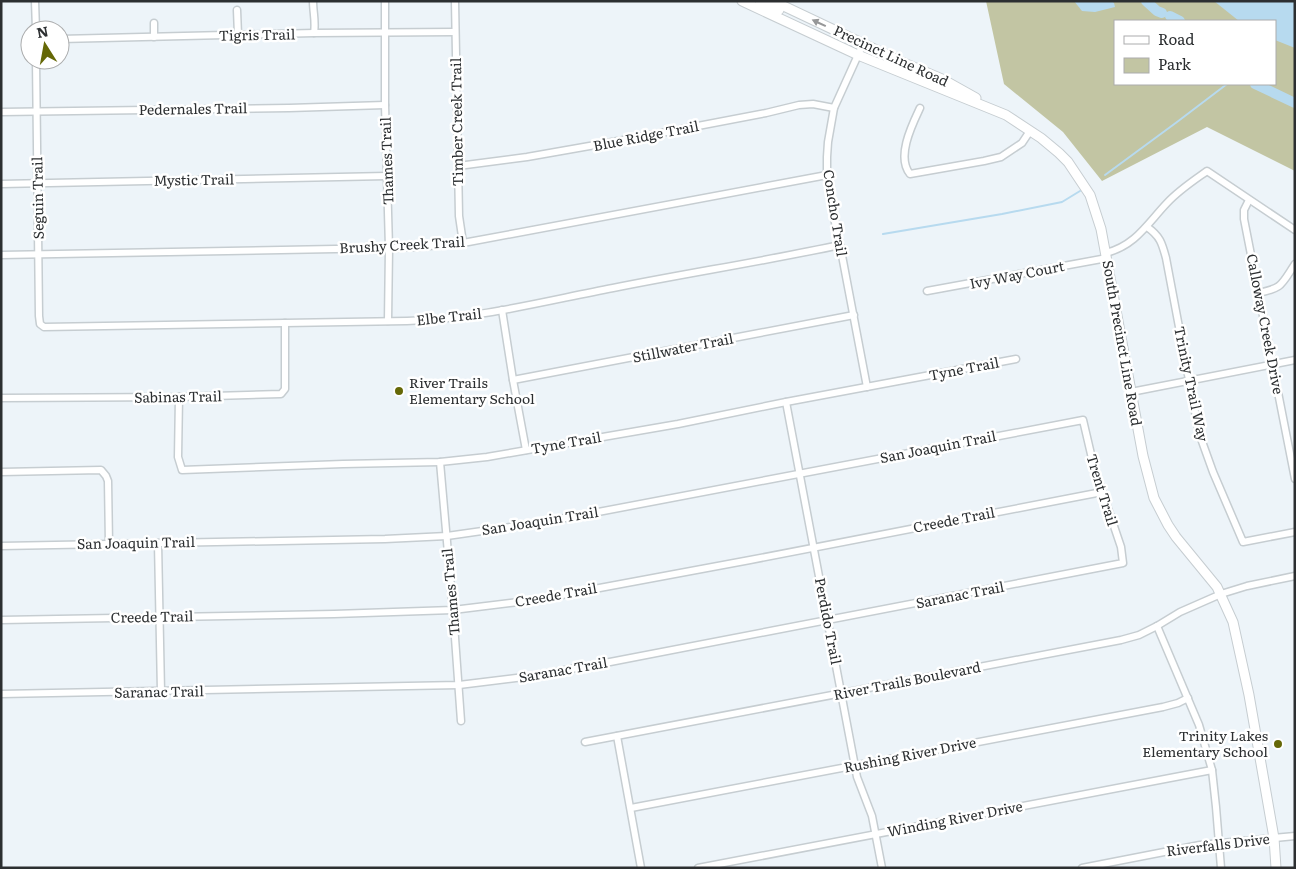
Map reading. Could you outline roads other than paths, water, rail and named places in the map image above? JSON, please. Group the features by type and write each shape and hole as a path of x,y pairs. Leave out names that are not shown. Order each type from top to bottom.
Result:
{"main road":[{"name":"South Precinct Line Road","path":"742,1 858,55 1006,115 1050,145 1064,157 1090,195 1099,222 1143,456 1154,498 1168,524 1220,594 1233,622 1249,695 1274,838 1276,868"},
{"path":"760,1 788,13 799,13"},
{"name":"Precinct Line Road","path":"773,1 904,63 942,78 1006,115"}],"street":[{"path":"36,1 36,20"},
{"path":"314,1 314,33"},
{"name":"Thames Trail","path":"385,1 385,104 389,248 388,321"},
{"name":"Timber Creek Trail","path":"455,1 459,216 463,243"},
{"path":"237,10 238,35"},
{"path":"154,23 154,37"},
{"name":"Tigris Trail","path":"70,39 455,32"},
{"name":"Concho Trail","path":"863,44 834,108 828,142 828,176 832,209 867,387"},
{"name":"Seguin Trail","path":"36,70 39,316 40,324 44,327 51,327"},
{"name":"Pedernales Trail","path":"1,112 290,108 385,104"},
{"name":"Blue Ridge Trail","path":"458,166 527,157 617,141 799,105 813,104 834,108"},
{"path":"920,108 912,125 906,148 905,162 910,174 1001,157 1022,143 1030,131"},
{"name":"Ivy Way Court","path":"927,292 1106,256 1131,242 1181,190 1207,172 1249,200"},
{"name":"Mystic Trail","path":"1,184 387,176"},
{"name":"Brushy Creek Trail","path":"1,255 389,248 463,243 828,176"},
{"path":"1249,200 1295,230"},
{"name":"Calloway Creek Drive","path":"1249,200 1244,210 1244,219 1295,479"},
{"name":"Trinity Trail Way","path":"1147,227 1160,240 1164,252 1204,447 1243,542 1295,532"},
{"name":"Elbe Trail","path":"51,327 426,320 502,310 840,245"},
{"path":"1258,293 1277,288 1281,285 1295,264"},
{"path":"502,310 526,450"},
{"name":"Stillwater Trail","path":"513,380 854,316"},
{"name":"Sabinas Trail","path":"1,398 179,397 281,394 285,389 285,323"},
{"name":"Tyne Trail","path":"179,397 178,457 182,470 440,462 487,457 678,424 1016,359"},
{"path":"1131,392 1295,360"},
{"name":"Perdido Trail","path":"786,402 855,766 860,786 872,816 882,868"},
{"name":"Trent Trail","path":"1071,422 1083,420 1094,467 1121,547 1123,563 1115,565"},
{"name":"San Joaquin Trail","path":"1,546 385,539 447,536 568,518 1071,422"},
{"name":"Thames Trail","path":"440,462 461,721"},
{"path":"1,472 100,470 108,481 110,544"},
{"name":"Creede Trail","path":"1,620 453,610 535,600 1102,492"},
{"path":"158,542 161,692"},
{"name":"Saranac Trail","path":"1,694 459,685 532,676 1115,565"},
{"name":"River Trails Boulevard","path":"585,742 1121,640 1139,635 1180,612 1220,594 1295,576"},
{"path":"1157,626 1199,725 1212,770 1221,868"},
{"name":"Rushing River Drive","path":"631,808 1164,707 1188,698"},
{"path":"617,736 641,868"},
{"name":"Winding River Drive","path":"698,868 1212,770"},
{"name":"Riverfalls Drive","path":"1082,868 1200,845 1295,836"}],"water":[{"path":"1074,1 1112,1 1115,7 1095,12 1082,11"},
{"path":"1214,1 1295,1 1295,48 1276,40 1276,20 1238,20"}],"waterway":[{"path":"1146,1 1162,13"},
{"path":"1170,16 1178,20"},
{"path":"1105,175 1226,85"},
{"path":"1257,85 1295,103"},
{"path":"883,234 1062,202 1080,191"}],"place":[{"name":"River Trails Elementary School","path":"399,391"},
{"name":"Trinity Lakes Elementary School","path":"1278,744"}]}
